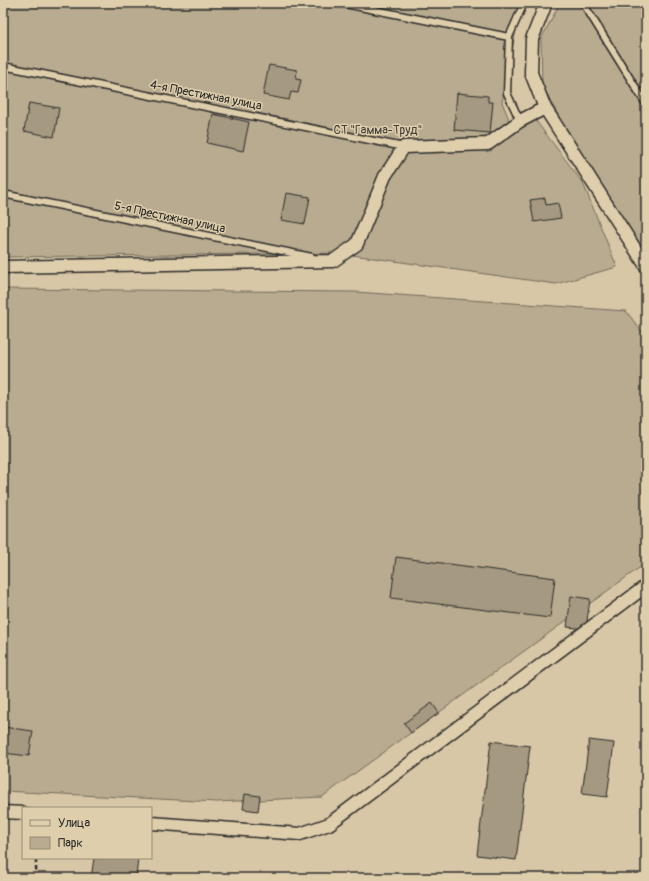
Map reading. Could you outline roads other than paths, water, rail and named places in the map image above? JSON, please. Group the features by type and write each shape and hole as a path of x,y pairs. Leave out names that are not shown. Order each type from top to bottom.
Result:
{"street":[{"path":"546,3 532,39 531,73 545,108 646,266"},
{"path":"3,267 333,261 357,244 385,176 404,147 488,144 520,121 545,108"},
{"path":"152,823 300,834 329,824 646,586"},
{"path":"3,812 22,813"}],"lane":[{"path":"340,3 509,37"},
{"path":"520,121 507,93 509,37 524,3"},
{"path":"583,3 646,104"},
{"name":"4-я Престижная улица","path":"3,66 404,147"},
{"name":"5-я Престижная улица","path":"3,194 333,261"}],"park label":[{"name":"СТ \"Гамма-Труд\"","path":"378,130"}]}
